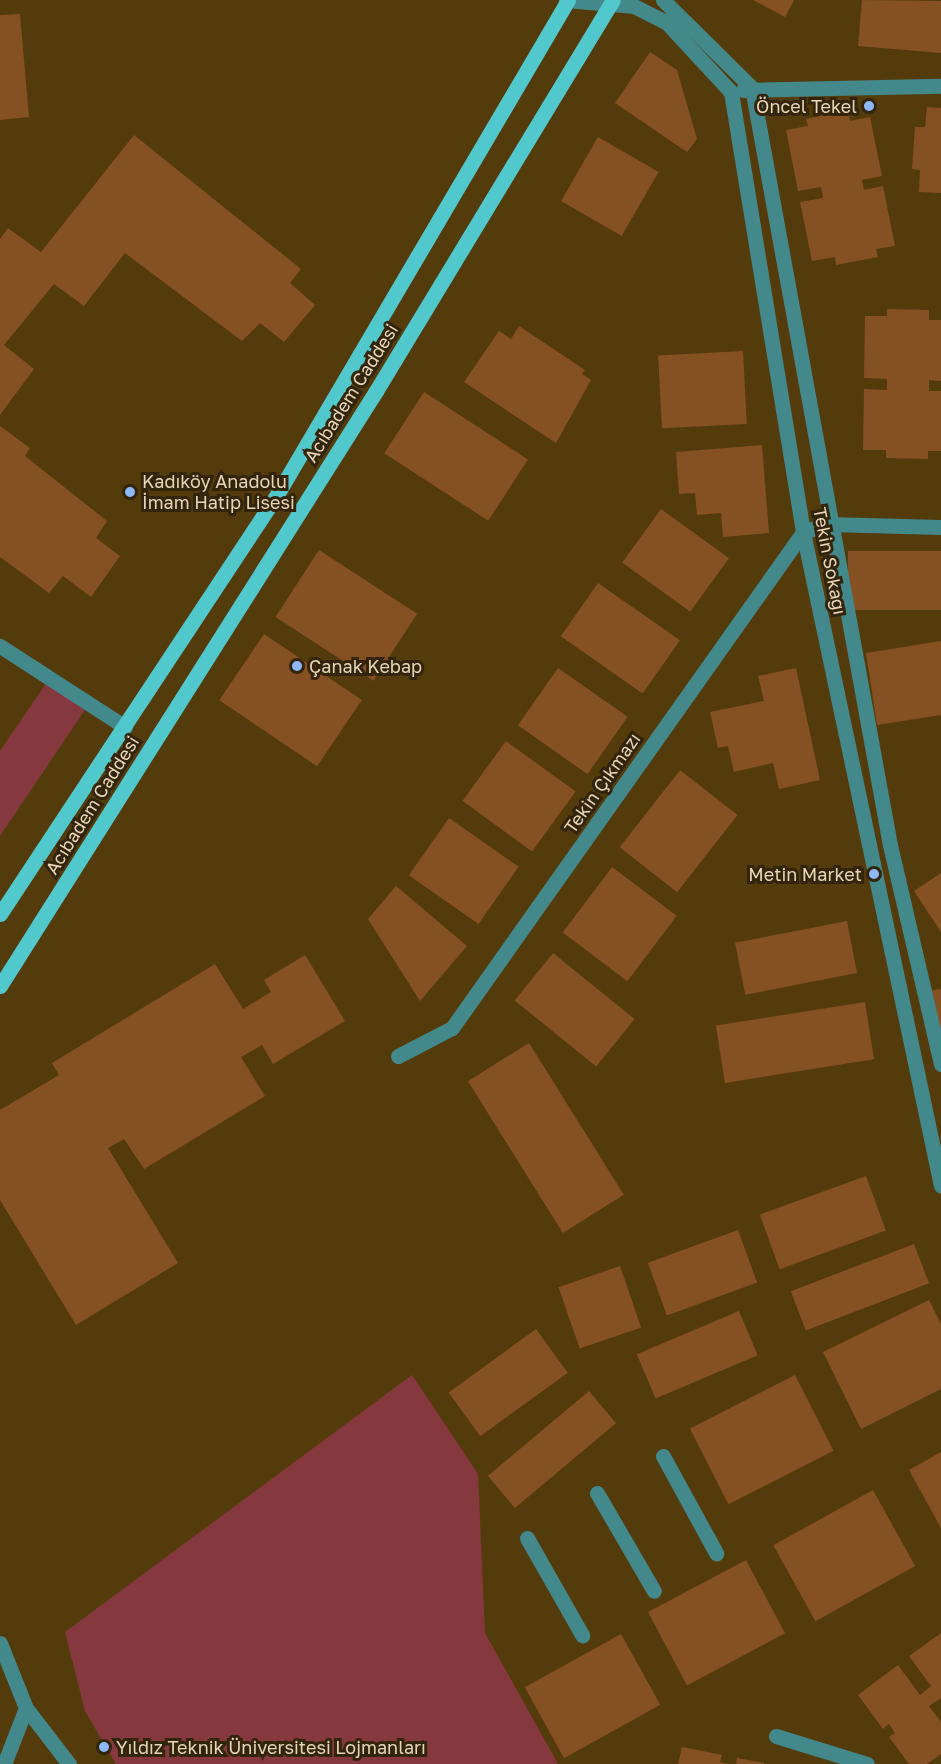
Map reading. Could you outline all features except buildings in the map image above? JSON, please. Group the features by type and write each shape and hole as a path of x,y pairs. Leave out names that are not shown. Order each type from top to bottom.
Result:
{"main road":[{"name":"Acıbadem Caddesi","path":"0,914 278,493 567,0"},
{"name":"Acıbadem Caddesi","path":"0,986 376,391 613,1"}],"street":[{"path":"567,0 613,1 667,22 731,92 752,88 941,86"},
{"path":"663,0 752,88"},
{"name":"Tekin Sokağı","path":"752,88 828,524 890,845 941,1064"},
{"name":"Tekin Sokağı","path":"731,92 804,532 941,1186"},
{"path":"804,532 828,524 941,527"},
{"name":"Tekin Çıkmazı","path":"398,1056 452,1028 804,532"},
{"path":"0,646 125,726"},
{"path":"663,1456 716,1553"},
{"path":"597,1493 654,1590"},
{"path":"527,1538 582,1635"},
{"path":"0,1643 26,1708 69,1764"},
{"path":"4,1764 26,1708"},
{"path":"776,1736 867,1764"}],"shaded area":[{"path":"49,679 89,704 0,836 0,751"},
{"path":"412,1375 478,1474 485,1633 558,1764 116,1764 85,1711 65,1632"}],"place":[{"name":"Öncel Tekel","path":"869,106"},
{"name":"Kadıköy Anadolu İmam Hatip Lisesi","path":"130,492"},
{"name":"Çanak Kebap","path":"297,666"},
{"name":"Metin Market","path":"874,874"},
{"name":"Yıldız Teknik Üniversitesi Lojmanları","path":"104,1747"}]}
